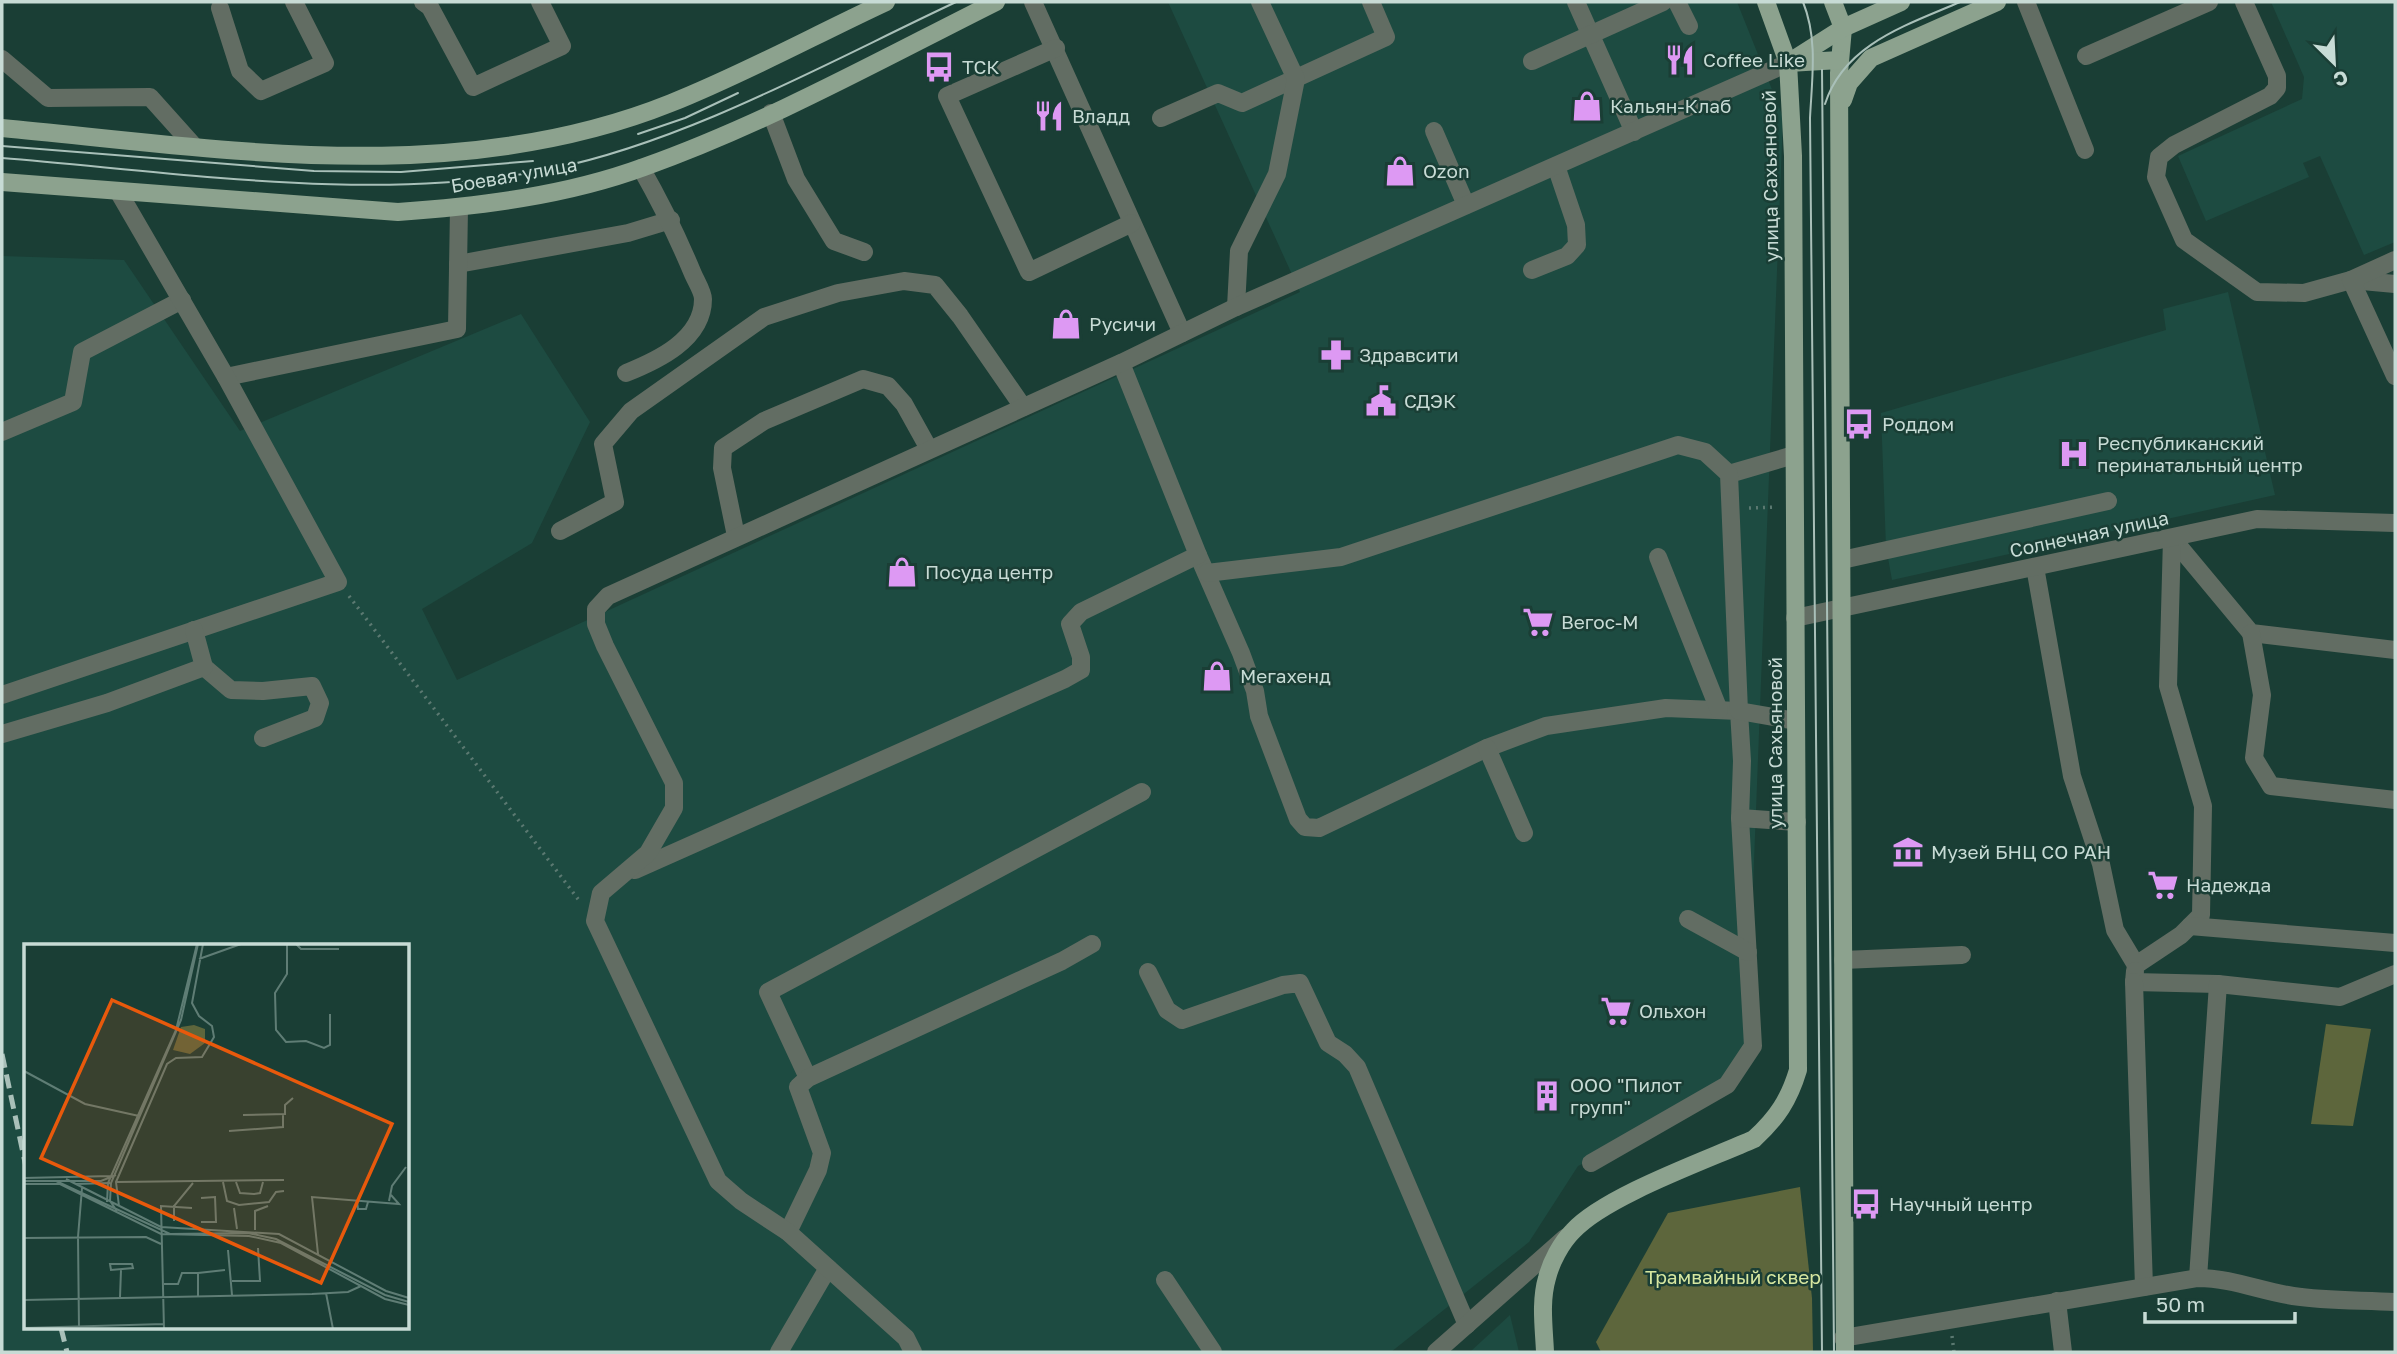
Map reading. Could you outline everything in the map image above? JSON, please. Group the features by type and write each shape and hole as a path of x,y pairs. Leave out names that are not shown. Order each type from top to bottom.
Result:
{"main road":[{"name":"Боевая улица","path":"2,128 337,157 414,157 495,149 581,131 670,104 886,2"},
{"name":"Боевая улица","path":"2,182 398,212 459,208 553,193 641,168 771,113 996,2"},
{"name":"улица Сахьяновой","path":"1545,1352 1543,1311 1547,1279 1555,1256 1572,1231 1602,1207 1754,1139 1773,1122 1790,1099 1798,1070 1793,156 1788,63 1766,2"},
{"path":"1833,2 1843,28 1840,60 1844,1345"},
{"path":"1788,63 1843,28 1901,2"},
{"path":"1841,107 1849,83 1871,58 1997,2"},
{"path":"1788,63 1840,60"}],"street":[{"path":"220,8 240,71 261,91 325,63 295,2"},
{"path":"423,2 430,7 473,87 562,46 540,2"},
{"path":"1033,2 1182,333"},
{"path":"1236,307 1239,251 1277,174 1296,79 1260,2"},
{"path":"1161,118 1218,93 1242,103 1386,37 1371,2"},
{"path":"1576,2 1634,132"},
{"path":"1532,61 1663,2"},
{"path":"1677,2 1689,26"},
{"path":"2026,2 2085,150"},
{"path":"2086,56 2209,2"},
{"path":"2245,2 2277,76 2277,88 2270,96 2174,145 2160,157 2156,177 2184,240 2257,292 2304,293 2351,280 2395,260"},
{"path":"1056,48 947,96 1029,272 1132,223"},
{"path":"2,60 48,98 150,97 192,145"},
{"path":"913,1352 906,1338 788,1232 741,1202 718,1181 595,921 601,893 628,873 648,853 674,808 674,783 605,646 596,624 596,609 608,596 736,536 1121,363 1236,307 1788,63"},
{"path":"771,113 796,178 834,241 864,251"},
{"path":"1434,131 1466,205"},
{"path":"1532,270 1567,256 1577,245 1576,225 1556,166"},
{"path":"626,373 662,358 681,342 698,319 704,298 671,220 641,168"},
{"path":"4,690 338,582 226,377 118,191"},
{"path":"226,377 457,329 459,208"},
{"path":"458,264 628,233 671,220"},
{"path":"2351,280 2395,284"},
{"path":"2351,280 2395,376"},
{"path":"560,531 615,502 603,444 631,411 764,317 838,293 904,281 935,285 1023,407"},
{"path":"2,432 73,402 82,352 182,300"},
{"path":"1121,363 1198,555 1246,665 1255,691 1259,716 1298,819 1306,827 1319,828 1487,748 1546,726 1666,709 1739,711 1796,721"},
{"path":"736,536 722,468 723,448 764,421 863,379 888,386 904,404 929,449"},
{"path":"1207,573 1341,557 1678,445 1705,452 1729,474 1742,761 1740,818 1753,1046 1727,1085 1591,1163"},
{"path":"1729,474 1794,456"},
{"path":"1842,560 2108,501"},
{"name":"Солнечная улица","path":"1795,618 2257,519 2395,523"},
{"path":"2172,538 2251,633 2262,695 2253,758 2271,786 2395,800"},
{"path":"2135,974 2201,915 2203,807 2168,686 2172,538"},
{"path":"628,873 1065,679 1081,670 1081,657 1070,624 1081,612 1198,555"},
{"path":"1658,557 1719,710"},
{"path":"2035,567 2071,776 2101,864 2115,930 2135,974 2144,1287"},
{"path":"194,630 204,667 231,690 263,691 312,686 320,703 315,718 263,738"},
{"path":"2251,633 2395,650"},
{"path":"2,734 107,703 204,667"},
{"path":"1487,748 1524,834"},
{"path":"808,1078 768,992 1142,792"},
{"path":"1740,818 1797,822"},
{"path":"1688,919 1748,951"},
{"path":"2190,926 2395,943"},
{"path":"788,1232 818,1170 822,1153 800,1099 798,1087 808,1078 1062,961 1092,944"},
{"path":"1843,960 1962,955"},
{"path":"1147,972 1167,1010 1182,1020 1283,985 1300,983 1328,1043 1345,1054 1357,1067 1462,1329 1461,1352"},
{"path":"2135,974 2340,997 2395,974"},
{"path":"2198,1278 2218,984"},
{"path":"1436,1352 1572,1231"},
{"path":"779,1352 828,1268"},
{"path":"1844,1345 2057,1301 2198,1278 2222,1278 2259,1290 2297,1296 2395,1302"},
{"path":"1166,1280 1213,1352"},
{"path":"2057,1301 2063,1352"}],"path":[{"path":"338,582 595,921"}],"shaded area":[{"path":"1168,2 1737,2 1783,117 1746,1067 1727,1095 1578,1166 1529,1242 1391,1352 2,1352 2,256 124,260 240,431 521,314 590,422 532,543 422,609 457,680 1300,292"},
{"path":"2271,2 2395,2 2395,242 2364,255 2320,156 2303,163 2309,177 2206,221 2178,156 2302,99 2304,77"},
{"name":"Республиканский перинатальный центр","path":"2228,292 2275,495 1892,580 1886,547 1881,413 2166,330 2163,309"},
{"path":"1510,1315 1519,1352 1470,1352"}],"green space":[{"path":"2326,1024 2371,1029 2353,1126 2311,1124"},
{"name":"Трамвайный сквер","path":"1800,1187 1812,1298 1813,1352 1601,1352 1596,1342 1668,1213"}],"tram line":[{"path":"2,158 207,177 347,185 485,179 551,169 654,140 706,120 956,2"},
{"path":"1803,2 1811,30 1813,59 1810,118 1822,1352"},
{"path":"1825,104 1834,83 1862,51 1899,29 1960,2"},
{"path":"1822,70 1834,1352"},
{"path":"638,134 685,118 738,93"},
{"path":"2,146 314,171 401,172 533,161"}],"railway":[{"path":"2,1054 24,1158"},
{"path":"62,1330 67,1352"}],"place":[{"name":"Coffee Like","path":"1680,60"},
{"name":"ТСК","path":"939,67"},
{"name":"Кальян-Клаб","path":"1587,106"},
{"name":"Владд","path":"1049,116"},
{"name":"Ozon","path":"1400,171"},
{"name":"Русичи","path":"1066,324"},
{"name":"Здравсити","path":"1336,355"},
{"name":"СДЭК","path":"1381,401"},
{"name":"Роддом","path":"1859,424"},
{"name":"Республиканский перинатальный центр","path":"2074,454"},
{"name":"Посуда центр","path":"902,572"},
{"name":"Вегос-М","path":"1538,622"},
{"name":"Мегахенд","path":"1217,676"},
{"name":"Музей БНЦ СО РАН","path":"1908,852"},
{"name":"Надежда","path":"2163,885"},
{"name":"Ольхон","path":"1616,1011"},
{"name":"ООО \"Пилот групп\"","path":"1547,1096"},
{"name":"Научный центр","path":"1866,1204"}]}
